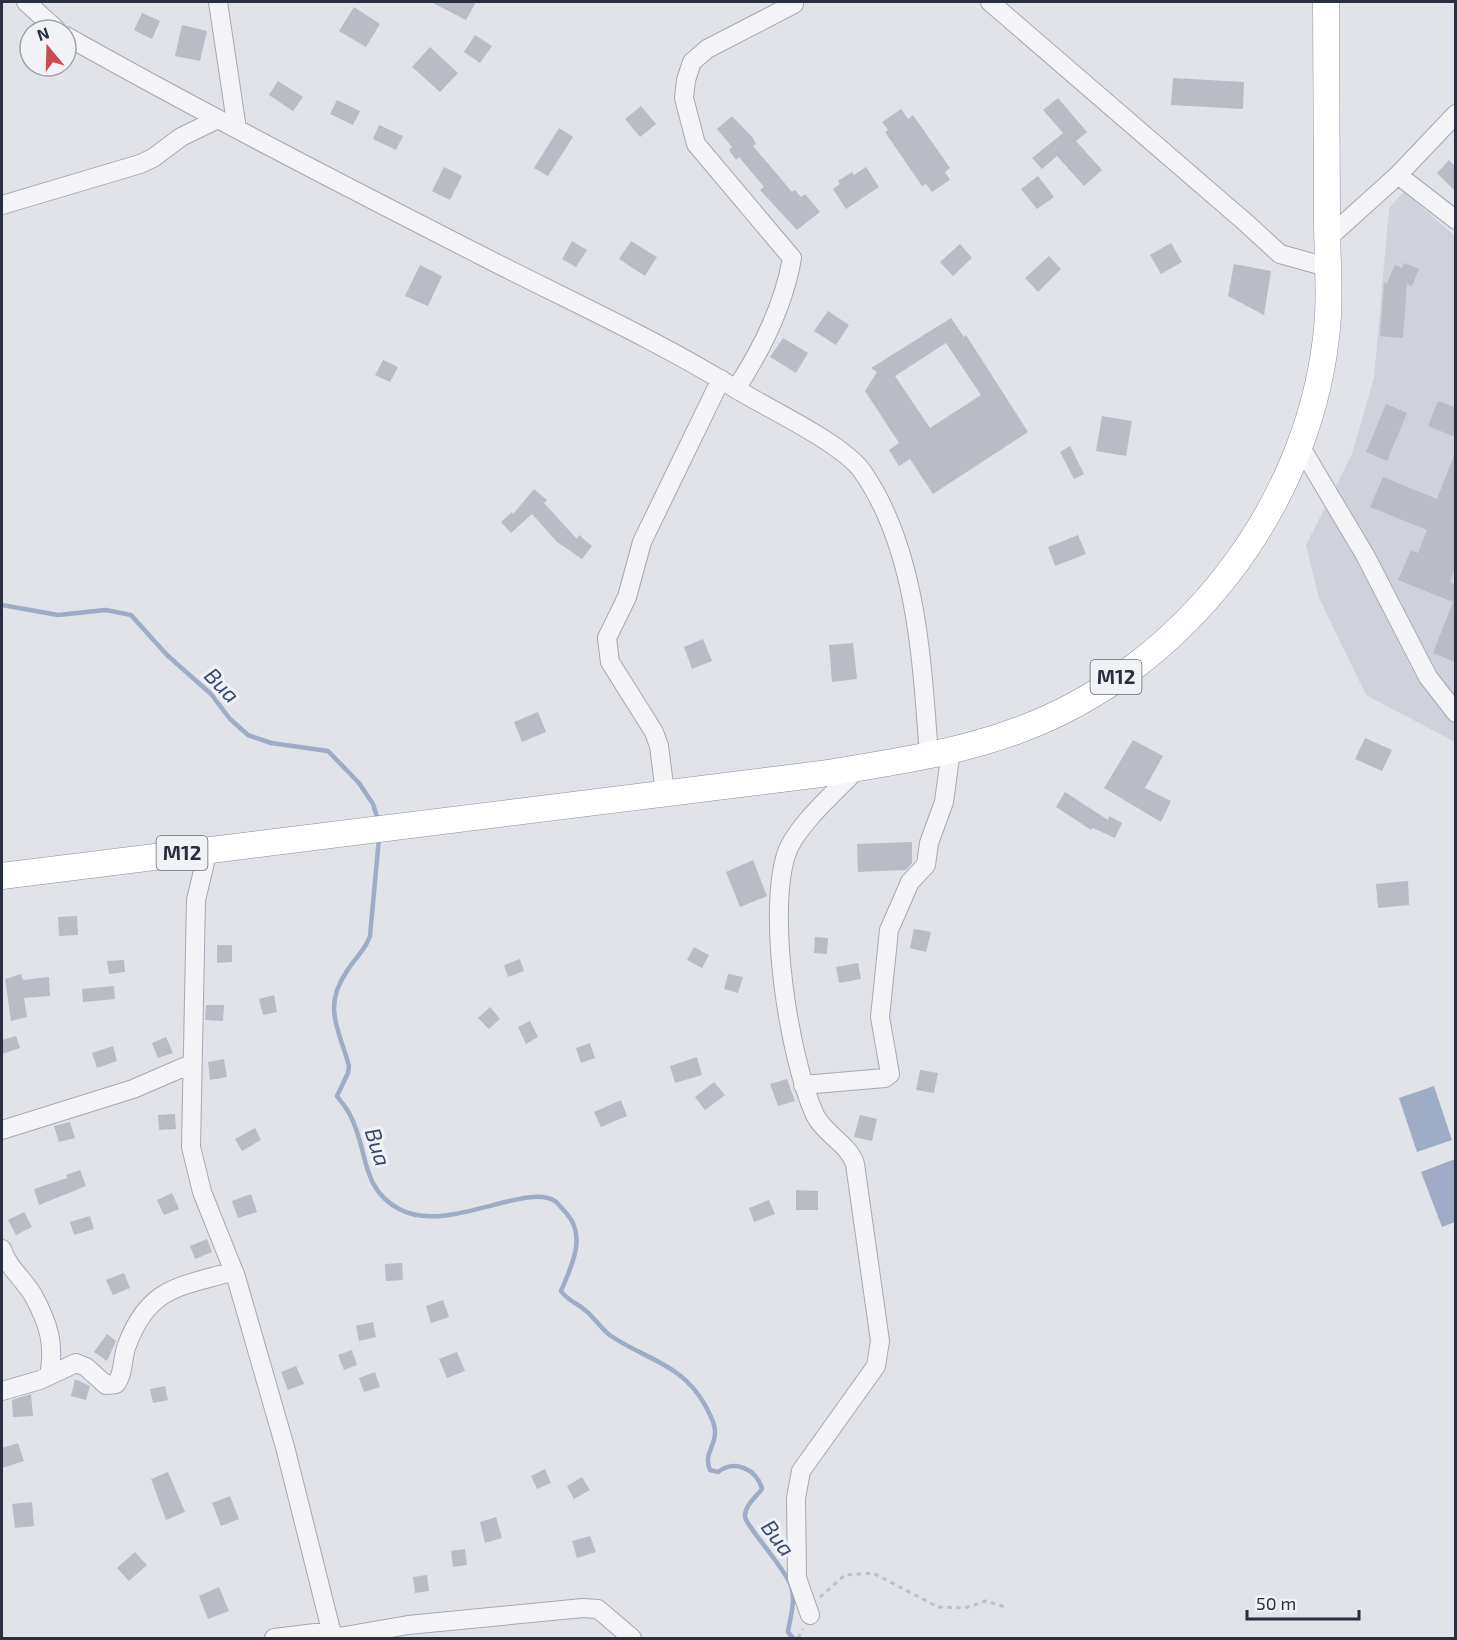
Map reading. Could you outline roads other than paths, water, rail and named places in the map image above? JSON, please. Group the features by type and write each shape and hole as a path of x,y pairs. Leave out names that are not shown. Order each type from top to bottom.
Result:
{"highway":[{"name":"M12","path":"2,876 665,793 859,767 940,753 1021,729 1064,710 1145,658 1177,632 1211,596 1269,514 1299,444 1319,375 1326,337 1326,2"}],"street":[{"path":"26,2 44,18"},
{"path":"218,2 237,129"},
{"path":"990,2 1245,222 1268,246 1280,254 1327,267"},
{"path":"665,793 659,746 654,732 610,662 607,638 627,597 642,543 728,384 759,354 789,275 792,258 696,144 684,98 686,80 692,62 707,49 795,4"},
{"path":"78,43 237,129 728,384 817,435 859,467 884,505 898,540 940,753 944,802 931,838 926,865 910,882 889,930 880,1017 890,1074 885,1078 803,1085"},
{"path":"1327,239 1398,175 1455,114"},
{"path":"2,205 140,164 153,158 181,137 218,119"},
{"path":"1398,175 1455,220"},
{"path":"1299,444 1365,555 1428,677 1455,713"},
{"path":"807,1620 797,1578 796,1498 801,1471 876,1365 880,1341 855,1164 852,1154 817,1118 803,1085 793,1050 782,962 781,883 786,853 803,828 859,767"},
{"path":"208,850 196,900 190,1132 196,1170 234,1271 285,1447 333,1636"},
{"path":"2,1130 133,1089 191,1064"},
{"path":"2,1249 9,1266 33,1294 52,1342 49,1376"},
{"path":"2,1391 49,1376 61,1368 82,1363 106,1385 116,1384 134,1325 151,1302 175,1288 234,1271"},
{"path":"274,1638 333,1636 408,1625 583,1608 598,1610 632,1638"}],"water":[{"path":"1434,1086 1452,1140 1417,1152 1399,1098"},
{"path":"1455,1159 1455,1222 1442,1227 1421,1172"}],"waterway":[{"name":"Bua","path":"2,605 58,615 106,610 131,615 167,655 211,694 230,719 248,735 271,743 328,751 359,783 373,804 378,820"},
{"name":"Bua","path":"379,838 370,936 339,984 334,1007 337,1029 349,1066 337,1096 349,1112 356,1128 371,1179 386,1200 399,1209 418,1215 439,1216 461,1213 525,1198 542,1197 558,1204 573,1223 577,1242 573,1262 561,1291 589,1313 611,1336 675,1371 696,1391 710,1414 715,1428 708,1459 710,1470 718,1472 724,1468 738,1466 750,1471 759,1482 762,1489 745,1512 746,1521 788,1578 793,1603 788,1632 793,1638"}]}
